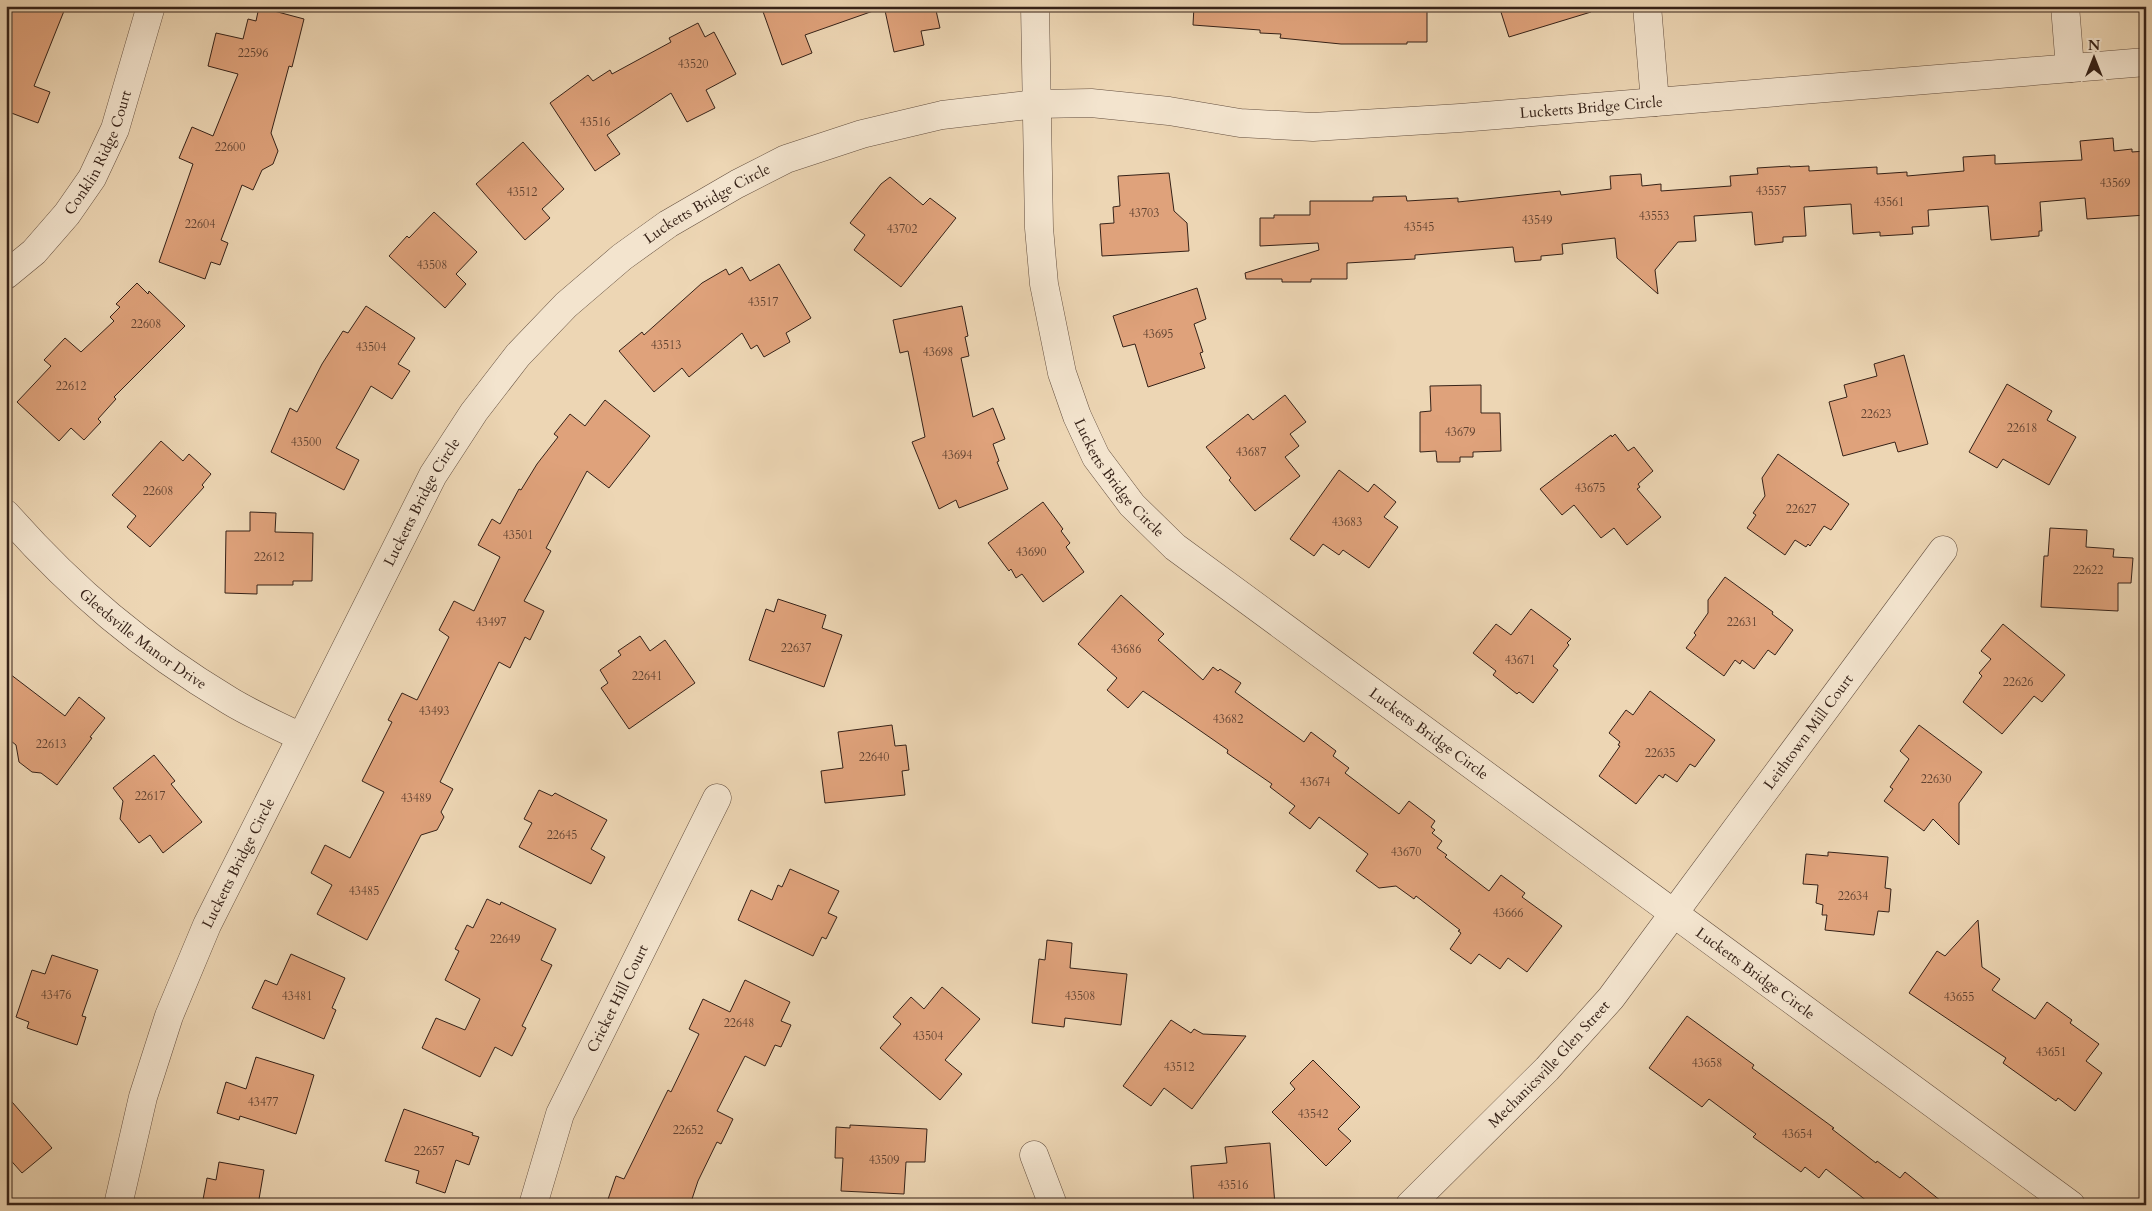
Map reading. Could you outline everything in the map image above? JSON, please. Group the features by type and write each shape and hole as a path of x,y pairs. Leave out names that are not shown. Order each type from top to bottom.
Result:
{"street":[{"name":"Conklin Ridge Court","path":"6,275 34,252 67,214 92,178 115,129 151,6"},
{"path":"1035,6 1037,104"},
{"path":"1646,6 1655,102"},
{"path":"2065,6 2070,68"},
{"name":"Lucketts Bridge Circle","path":"118,1205 143,1097 169,1016 207,925 434,475 474,412 525,348 566,305 622,257 668,224 737,184 786,159 862,134 942,115 1037,104 1091,102 1169,111 1240,123 1313,127 1460,118 2146,62"},
{"name":"Lucketts Bridge Circle","path":"1037,104 1039,228 1044,284 1062,373 1077,416 1096,457 1132,505 1175,547 2071,1205"},
{"name":"Gleedsville Manor Drive","path":"6,514 42,554 97,607 158,655 232,702 301,737"},
{"name":"Leithtown Mill Court","path":"1675,913 1943,550"},
{"name":"Cricket Hill Court","path":"533,1205 560,1114 718,798"},
{"name":"Mechanicsville Glen Street","path":"1410,1205 1547,1069 1611,998 1675,913"},
{"path":"1034,1155 1053,1205"}],"building":[{"path":"6,6 66,6 34,86 50,92 38,123 6,111"},
{"path":"761,6 875,6 876,10 805,35 812,53 782,65"},
{"path":"884,6 935,6 940,28 921,31 924,45 894,52"},
{"path":"1194,6 1427,6 1427,42 1407,42 1407,44 1341,44 1280,38 1281,34 1260,33 1260,30 1193,25"},
{"path":"1499,6 1590,6 1591,12 1509,37"},
{"path":"259,7 304,19 292,67 289,66 271,133 278,151 273,164 262,170 253,190 242,185 221,240 228,243 220,265 211,262 205,279 159,262 193,164 179,158 192,127 213,136 238,74 208,66 216,33 243,39 248,19 256,21"},
{"path":"698,23 705,37 714,32 736,74 706,90 715,108 687,122 671,93 607,135 620,154 595,171 550,103 588,75 593,81 610,70 612,74 671,42 669,38"},
{"path":"2113,138 2114,151 2132,149 2132,152 2146,151 2146,215 2087,219 2085,198 2040,202 2042,231 2039,231 2039,236 1991,240 1988,206 1928,210 1929,226 1912,227 1913,234 1880,236 1880,232 1853,234 1851,204 1804,207 1806,236 1783,237 1783,242 1755,245 1752,212 1694,216 1696,241 1678,242 1655,270 1658,294 1617,258 1615,238 1562,244 1563,254 1541,256 1541,260 1515,262 1513,247 1415,255 1415,259 1347,263 1347,279 1311,279 1311,282 1282,282 1282,279 1246,279 1245,273 1319,250 1318,243 1260,246 1260,218 1274,218 1274,215 1310,215 1310,201 1373,201 1373,197 1406,196 1407,201 1458,198 1458,202 1560,191 1561,195 1611,189 1610,176 1641,174 1642,186 1661,184 1661,191 1731,186 1730,176 1758,174 1757,168 1790,166 1809,166 1809,171 1877,167 1877,174 1907,172 1907,176 1964,171 1963,157 1995,155 1995,164 2082,160 2080,141"},
{"path":"523,142 564,189 542,209 550,218 525,240 476,184"},
{"path":"1169,173 1174,211 1187,223 1189,251 1102,256 1100,224 1114,223 1113,207 1120,206 1118,176"},
{"path":"890,177 923,205 930,198 956,218 901,287 854,250 865,235 850,223 881,184"},
{"path":"434,212 477,252 456,274 466,284 445,308 389,256 407,236 409,238"},
{"path":"779,264 811,318 786,333 790,342 764,357 757,345 751,349 742,333 689,377 682,368 654,392 619,351 642,332 644,335 702,283 726,269 729,275 742,267 750,281"},
{"path":"137,283 148,294 149,291 185,326 114,397 116,399 98,419 101,422 84,440 71,428 59,441 17,402 51,366 44,360 65,338 81,352 114,321 110,317 120,307 116,304"},
{"path":"1197,288 1206,319 1194,324 1203,352 1200,353 1205,368 1148,387 1135,344 1123,347 1113,316"},
{"path":"366,306 415,338 398,364 410,371 392,399 371,386 336,448 359,460 344,490 271,452 290,408 297,412 322,364 343,331 348,333"},
{"path":"962,306 968,336 965,337 969,356 961,358 973,417 993,408 1005,439 993,444 999,461 997,462 1008,489 959,508 956,500 939,509 912,442 925,437 908,351 900,353 893,320"},
{"path":"1904,355 1928,444 1898,452 1895,442 1843,456 1829,402 1847,397 1844,385 1877,376 1874,364"},
{"path":"2007,384 2052,411 2047,420 2076,437 2049,485 2003,459 1997,468 1969,452"},
{"path":"1481,385 1481,413 1500,413 1501,451 1473,452 1473,457 1460,457 1460,462 1437,462 1436,451 1420,452 1420,412 1431,411 1430,386"},
{"path":"1285,395 1306,422 1290,434 1299,446 1285,457 1300,476 1255,511 1229,480 1231,478 1206,447 1248,414 1253,420"},
{"path":"605,400 650,436 609,488 587,471 546,548 551,551 524,601 544,611 530,640 525,637 510,668 499,662 440,782 453,789 441,812 444,817 437,830 421,835 367,940 317,914 332,885 311,873 325,845 350,858 384,792 362,781 392,722 388,720 402,693 417,700 449,637 439,630 454,601 474,611 500,557 478,545 492,519 500,524 519,489 521,490 537,464 558,437 554,434 570,414 585,426"},
{"path":"1615,434 1628,451 1634,447 1653,471 1638,484 1640,487 1637,489 1661,517 1627,545 1614,528 1601,538 1574,505 1562,515 1540,489 1611,435 1612,437"},
{"path":"161,441 183,461 189,454 211,474 202,485 204,487 150,547 127,527 136,516 112,495"},
{"path":"1778,454 1849,504 1831,530 1824,526 1810,546 1808,544 1806,547 1795,540 1785,555 1747,528 1756,515 1753,513 1765,496 1762,478"},
{"path":"1339,470 1368,492 1374,484 1396,502 1384,517 1398,527 1369,568 1343,550 1339,555 1323,544 1314,556 1290,539"},
{"path":"1043,502 1063,529 1061,531 1070,543 1066,547 1084,572 1043,602 1022,574 1016,578 1011,569 1009,571 988,543"},
{"path":"250,512 276,513 275,532 313,533 312,581 293,581 293,585 257,585 257,594 225,593 226,531 250,531"},
{"path":"2050,528 2087,530 2086,547 2114,549 2113,557 2133,558 2131,583 2118,583 2118,611 2041,607 2044,556 2048,556"},
{"path":"1725,577 1773,612 1772,614 1793,630 1775,655 1768,650 1754,669 1742,660 1740,664 1735,660 1724,676 1686,648 1696,635 1694,633 1708,613 1708,600"},
{"path":"1121,595 1164,634 1158,640 1203,680 1213,667 1218,671 1220,669 1241,683 1235,692 1304,742 1311,732 1336,751 1333,756 1349,768 1345,773 1399,814 1409,801 1435,821 1431,827 1435,830 1432,833 1442,841 1437,848 1447,855 1445,857 1489,891 1501,875 1525,893 1522,897 1562,926 1527,972 1508,958 1500,969 1479,954 1471,964 1450,949 1461,933 1458,931 1460,930 1416,896 1414,899 1396,886 1379,888 1356,871 1368,854 1319,817 1310,829 1289,813 1295,806 1270,787 1272,784 1227,753 1228,750 1143,691 1128,708 1107,690 1117,678 1078,644"},
{"path":"778,599 826,615 822,628 842,635 824,687 749,660 766,609 774,612"},
{"path":"1531,609 1571,639 1567,643 1569,645 1553,666 1558,670 1533,703 1519,692 1517,694 1493,675 1496,671 1473,653 1496,624 1511,635"},
{"path":"2003,624 2065,675 2042,702 2034,696 2002,734 1963,702 1982,676 1979,673 1991,659 1981,651"},
{"path":"640,636 650,651 665,640 695,683 629,729 601,688 608,683 600,670 621,655 618,651"},
{"path":"6,671 65,716 79,697 105,718 57,785 41,773 32,772 19,762 16,745 6,737"},
{"path":"1650,691 1715,740 1695,767 1690,764 1677,782 1665,774 1663,778 1659,775 1636,804 1599,776 1620,746 1618,745 1620,742 1609,733 1626,710 1633,715"},
{"path":"892,725 895,746 906,745 909,770 902,771 905,795 825,803 821,771 843,768 838,732"},
{"path":"1919,725 1982,772 1959,803 1959,845 1933,819 1924,831 1884,801 1893,789 1890,787 1909,759 1900,751"},
{"path":"154,755 175,781 171,784 202,822 163,853 150,835 139,843 120,819 123,801 113,788"},
{"path":"539,790 552,796 555,793 607,820 591,849 605,857 591,884 519,847 532,823 524,819"},
{"path":"1828,852 1888,857 1885,888 1891,889 1889,912 1878,911 1874,935 1825,930 1827,915 1822,915 1823,905 1816,903 1818,885 1803,884 1806,854 1828,856"},
{"path":"790,869 839,891 828,913 837,917 826,939 822,937 813,956 738,920 751,890 772,900 778,885 782,887"},
{"path":"487,899 500,905 501,902 556,929 541,960 552,965 522,1026 526,1028 512,1056 495,1047 480,1077 422,1048 436,1018 465,1030 480,999 445,980 459,951 455,949 467,925 473,928"},
{"path":"1978,920 1982,967 2000,979 1992,990 2035,1019 2047,1002 2072,1020 2070,1023 2099,1044 2086,1061 2102,1073 2075,1111 2058,1098 2056,1101 2003,1063 2006,1058 1909,993 1937,951 1945,956"},
{"path":"1047,940 1072,943 1070,968 1127,974 1121,1025 1065,1018 1064,1027 1032,1023 1039,959 1045,960"},
{"path":"291,954 345,978 332,1008 336,1010 324,1039 252,1008 265,980 277,985"},
{"path":"52,955 98,970 82,1016 86,1017 77,1045 27,1028 29,1022 16,1017 32,970 45,974"},
{"path":"745,980 790,1002 781,1021 791,1025 781,1047 775,1045 765,1066 745,1056 717,1111 733,1119 721,1144 717,1142 698,1181 690,1205 606,1205 616,1176 624,1179 668,1090 671,1092 699,1034 689,1029 703,999 730,1012"},
{"path":"942,987 980,1019 945,1060 962,1074 940,1100 880,1048 901,1024 893,1017 911,997 924,1009"},
{"path":"1687,1016 1754,1065 1752,1068 1834,1128 1832,1129 1876,1163 1877,1161 1900,1178 1905,1172 1946,1205 1872,1205 1826,1169 1819,1178 1805,1167 1801,1172 1753,1137 1756,1134 1709,1099 1702,1107 1649,1068"},
{"path":"1171,1020 1191,1033 1194,1029 1203,1034 1246,1036 1192,1109 1164,1088 1151,1106 1123,1086"},
{"path":"256,1057 314,1075 296,1134 240,1116 239,1120 217,1113 226,1082 246,1089"},
{"path":"1313,1060 1360,1107 1338,1129 1351,1141 1326,1166 1272,1112 1295,1089 1290,1083"},
{"path":"6,1095 52,1148 22,1173 6,1155"},
{"path":"404,1109 473,1133 472,1135 479,1137 469,1165 456,1160 445,1193 416,1183 419,1171 385,1161"},
{"path":"850,1125 927,1129 925,1162 906,1162 904,1194 841,1191 843,1158 835,1158 836,1127 850,1128"},
{"path":"1270,1143 1275,1205 1194,1205 1191,1166 1227,1163 1225,1147"},
{"path":"219,1162 264,1170 258,1205 202,1205 207,1178 216,1180"}]}
